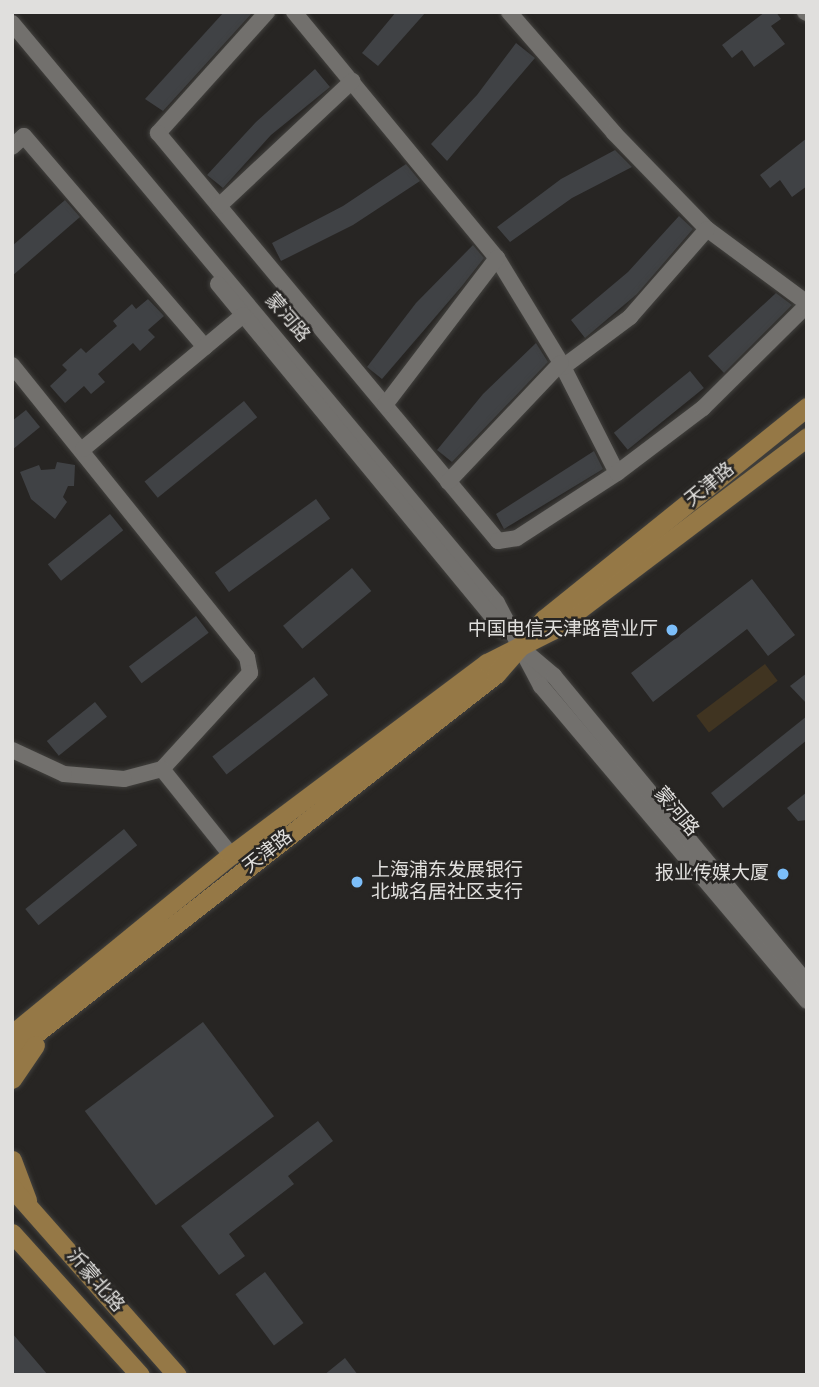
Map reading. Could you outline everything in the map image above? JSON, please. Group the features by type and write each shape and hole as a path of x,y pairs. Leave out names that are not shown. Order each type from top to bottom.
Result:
{"main road":[{"name":"天津路","path":"12,1034 61,1004 496,674 544,619 807,407"},
{"name":"天津路","path":"12,1052 61,1004 231,855 486,663 552,630 807,436"},
{"path":"12,1018 61,1004"},
{"path":"12,1079 16,1067 61,1004"},
{"path":"12,1160 30,1208"},
{"name":"沂蒙北路","path":"12,1188 177,1375"},
{"name":"沂蒙北路","path":"12,1233 140,1375"}],"street":[{"path":"267,12 158,133 498,541 517,538 617,472 704,408 807,304 707,229 614,133 509,12"},
{"path":"294,12 498,258 562,365 617,472"},
{"name":"蒙河路","path":"12,23 497,603 541,686 807,1000"},
{"name":"蒙河路","path":"12,39 518,647 554,676 807,983"},
{"path":"219,206 352,81"},
{"path":"12,147 24,136 205,347"},
{"path":"448,482 562,365 630,317 707,229"},
{"path":"385,405 498,258"},
{"path":"83,449 243,315"},
{"path":"12,365 83,449 247,657 250,673 162,769 124,779 64,774 12,750"},
{"path":"162,769 231,855"}],"shaded area":[{"path":"765,664 778,681 709,733 696,716"}],"building":[{"path":"224,12 253,12 163,111 145,99"},
{"path":"396,12 426,12 378,66 362,53"},
{"path":"765,12 776,12 781,19 771,26 785,44 754,67 742,50 732,58 722,45"},
{"path":"516,43 535,58 447,161 431,144 477,95"},
{"path":"315,69 330,87 271,135 223,188 207,175 256,122"},
{"path":"807,138 807,186 792,197 780,180 770,188 760,175"},
{"path":"615,150 632,167 572,198 510,242 497,227 561,179"},
{"path":"406,164 420,181 353,225 281,261 272,243 343,206"},
{"path":"65,200 80,217 12,276 12,246"},
{"path":"679,216 693,229 637,294 585,338 571,320 628,272"},
{"path":"473,245 484,258 382,379 367,367 416,303"},
{"path":"776,293 792,305 724,373 708,356"},
{"path":"148,299 164,316 148,330 155,337 140,351 133,343 98,374 105,382 91,394 84,386 65,403 50,386 67,370 62,365 81,348 86,353 117,326 113,321 132,304 136,309"},
{"path":"536,343 548,362 452,462 437,450 483,394"},
{"path":"690,371 704,388 628,450 614,433"},
{"path":"244,401 257,417 158,498 145,482"},
{"path":"26,410 40,427 12,450 12,421"},
{"path":"594,451 603,469 504,529 496,514"},
{"path":"57,462 75,465 74,486 68,486 63,497 67,502 55,519 31,499 20,472 39,465 41,470 55,469"},
{"path":"316,499 330,518 229,592 215,572"},
{"path":"110,514 123,530 61,581 48,564"},
{"path":"352,568 371,591 302,649 283,626"},
{"path":"752,579 795,635 768,656 747,629 653,702 631,673"},
{"path":"196,616 209,633 142,683 129,667"},
{"path":"807,673 807,704 790,686"},
{"path":"314,677 328,695 227,775 212,756"},
{"path":"95,702 107,717 59,756 47,741"},
{"path":"807,716 807,740 723,808 711,793"},
{"path":"807,792 807,820 798,821 787,808"},
{"path":"124,829 137,845 39,925 25,909"},
{"path":"203,1022 274,1116 156,1205 85,1111"},
{"path":"318,1121 333,1141 288,1176 294,1184 229,1234 245,1256 219,1275 181,1226"},
{"path":"265,1272 304,1323 274,1345 235,1294"},
{"path":"12,1333 48,1375 12,1375"},
{"path":"345,1358 358,1375 324,1375"}],"place":[{"name":"中国电信天津路营业厅","path":"672,630"},
{"name":"报业传媒大厦","path":"783,874"},
{"name":"上海浦东发展银行 北城名居社区支行","path":"357,882"}]}
